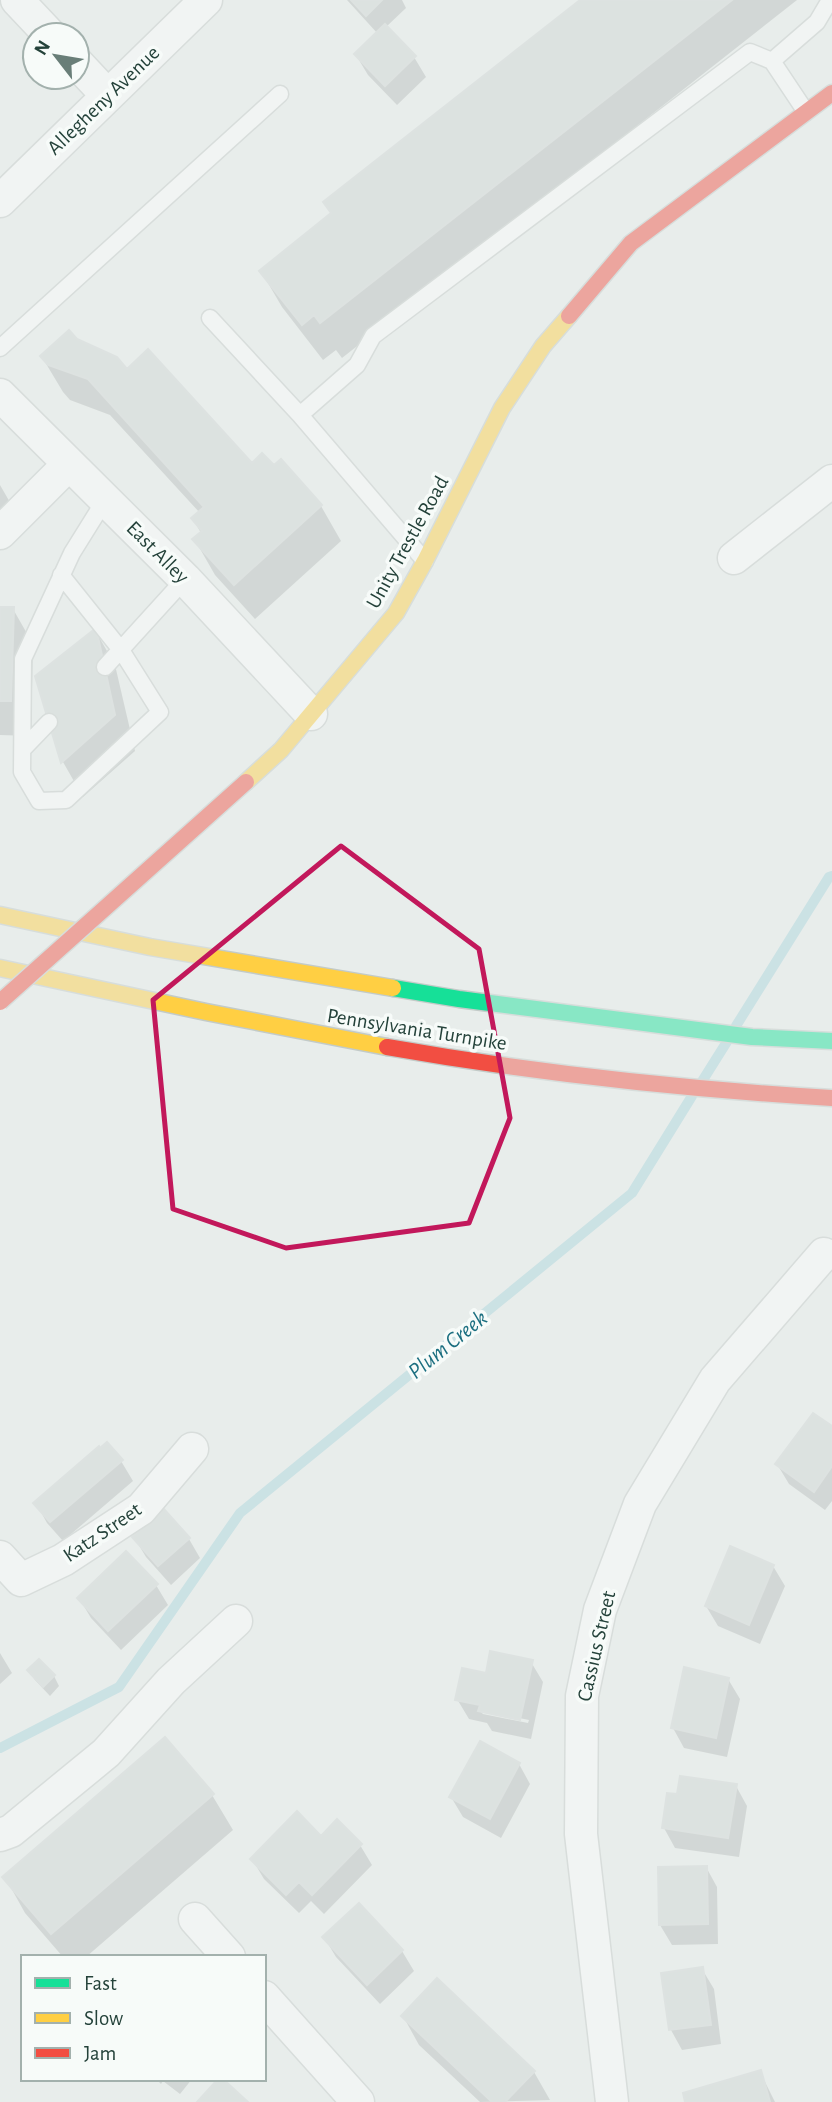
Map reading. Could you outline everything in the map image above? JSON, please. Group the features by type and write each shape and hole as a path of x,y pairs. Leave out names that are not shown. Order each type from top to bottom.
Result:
{"main road":[{"name":"Unity Trestle Road","path":"0,1002 281,750 396,613 502,408 543,346 631,243 832,93"},
{"name":"Pennsylvania Turnpike","path":"0,915 150,947 459,999 752,1037 832,1041"},
{"name":"Pennsylvania Turnpike","path":"0,968 365,1043 522,1068 682,1087 832,1098"}],"street":[{"path":"17,0 37,21"},
{"name":"Allegheny Avenue","path":"0,201 206,0"},
{"path":"91,78 107,95"},
{"name":"East Alley","path":"0,395 185,579 311,714"},
{"path":"0,533 69,464"},
{"path":"734,558 832,481"},
{"name":"Cassius Street","path":"612,2102 581,1834 582,1696 600,1610 640,1504 715,1380 824,1254"},
{"name":"Katz Street","path":"0,1558 21,1580 64,1560 141,1509 192,1449"},
{"path":"0,1835 11,1830 106,1753 171,1681 236,1621"},
{"path":"195,1919 227,1955"},
{"path":"266,1999 358,2102"}],"lane":[{"path":"772,61 817,22 830,0"},
{"path":"300,415 357,365 373,335 750,52 772,61 806,112"},
{"path":"0,348 280,94"},
{"path":"210,318 300,415 425,561"},
{"path":"61,575 121,650 160,712 66,800 39,801 22,772 23,659 61,575 105,500"},
{"path":"104,667 185,579"},
{"path":"23,749 49,722"}],"highlighted area":[{"path":"341,846 479,949 510,1118 469,1223 286,1248 173,1209 153,1000"}],"building":[{"path":"351,0 382,0 366,16"},
{"path":"580,0 732,0 320,323 314,315 302,325 259,271 331,213 323,202"},
{"path":"385,24 416,56 385,86 354,54"},
{"path":"69,330 77,339 117,357 127,369 148,349 252,463 262,453 274,465 281,459 322,505 234,585 192,539 202,531 191,518 204,507 88,379 48,365 40,356"},
{"path":"0,607 14,607 11,701 0,701"},
{"path":"96,628 115,715 61,763 35,676"},
{"path":"813,1413 832,1426 832,1466 814,1492 775,1464"},
{"path":"107,1442 123,1460 50,1522 33,1503"},
{"path":"163,1508 190,1538 158,1566 132,1537"},
{"path":"730,1546 774,1565 749,1625 705,1606"},
{"path":"126,1551 158,1584 108,1631 77,1598"},
{"path":"490,1651 533,1660 520,1720 478,1711 480,1705 455,1700 462,1668 486,1673"},
{"path":"39,1659 55,1675 43,1687 27,1670"},
{"path":"684,1667 729,1678 716,1738 671,1728"},
{"path":"165,1737 214,1794 51,1934 2,1877"},
{"path":"480,1741 520,1763 490,1819 449,1797"},
{"path":"680,1776 737,1784 728,1838 662,1828 667,1793 677,1794"},
{"path":"297,1811 321,1836 337,1819 362,1844 312,1895 299,1882 286,1895 250,1859"},
{"path":"707,1866 708,1924 659,1925 658,1867"},
{"path":"359,1903 403,1950 367,1985 322,1937"},
{"path":"703,1967 711,2025 669,2030 661,1973"},
{"path":"437,1978 535,2071 505,2102 492,2102 401,2016"},
{"path":"761,2070 770,2102 685,2102 683,2093"},
{"path":"216,2081 225,2081 248,2102 197,2102"}],"waterway":[{"name":"Plum Creek","path":"736,1026 832,876"},
{"name":"Plum Creek","path":"701,1083 728,1040"},
{"name":"Plum Creek","path":"0,1748 119,1687 240,1513 632,1193 692,1096"}],"traffic: fast":[{"path":"393,988 752,1037 832,1041"}],"traffic: slow":[{"path":"246,782 281,750 396,613 502,408 543,346 569,316"},
{"path":"0,915 150,947 393,988"},
{"path":"0,968 387,1047"}],"traffic: jam":[{"path":"569,316 631,243 832,93"},
{"path":"0,1002 246,782"},
{"path":"387,1047 608,1079 832,1098"}]}
